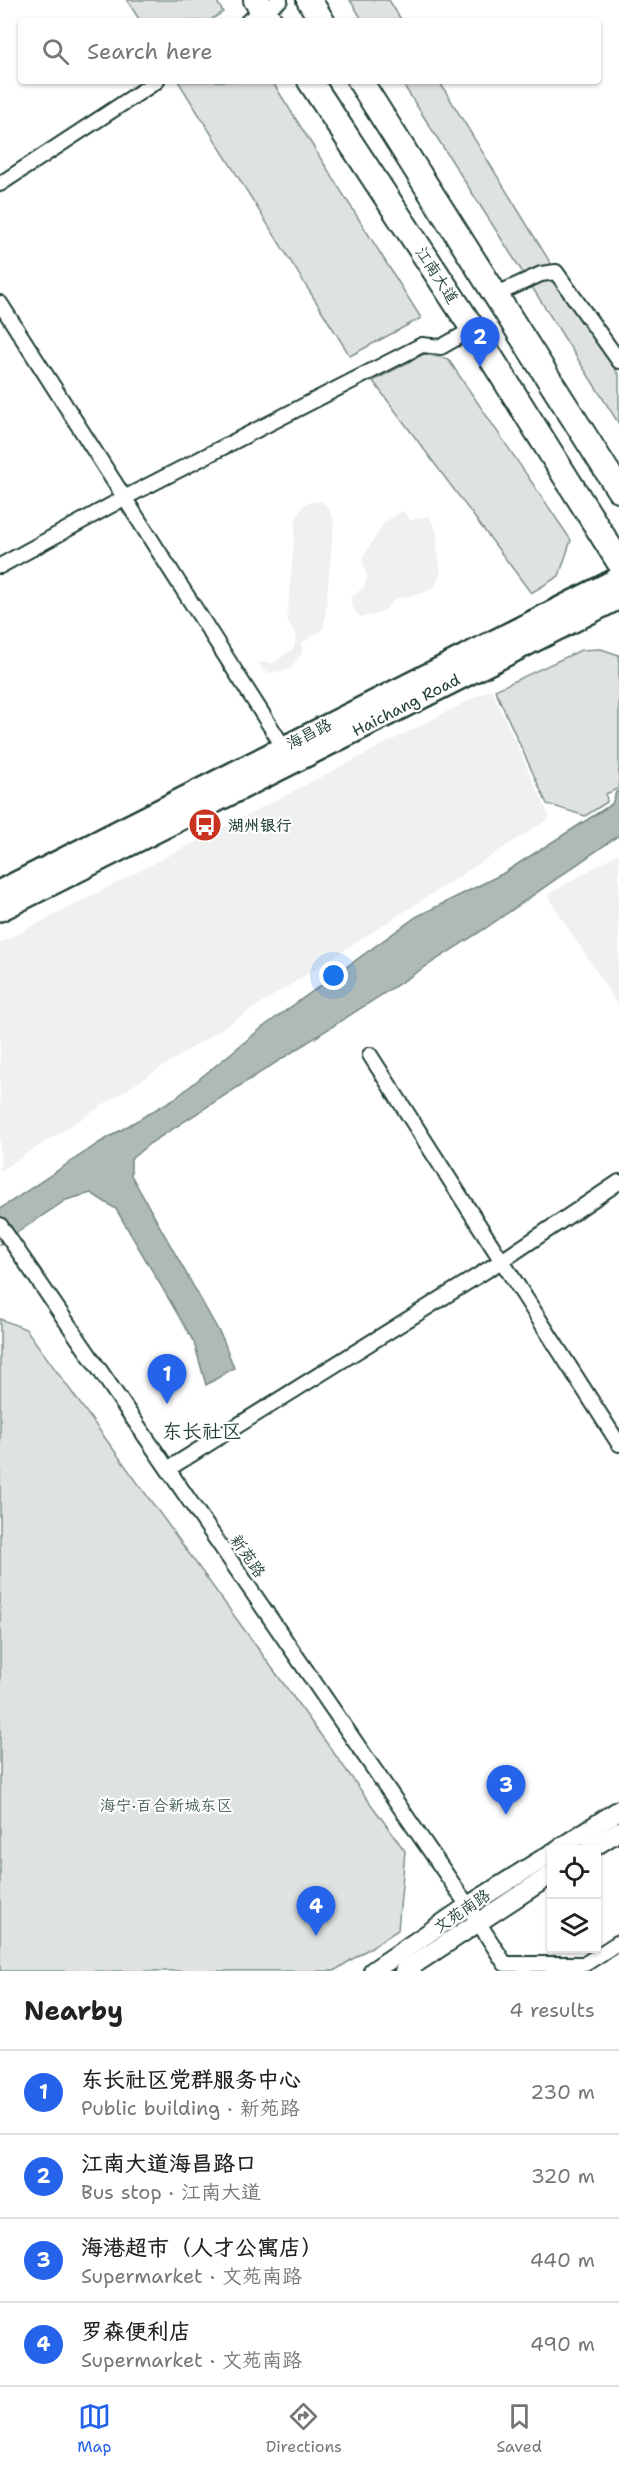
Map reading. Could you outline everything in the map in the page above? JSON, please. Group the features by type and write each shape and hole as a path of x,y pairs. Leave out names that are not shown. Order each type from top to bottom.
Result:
{"highway":[{"path":"309,0 320,18"},
{"name":"江南大道","path":"312,84 473,329 619,562"},
{"path":"362,84 619,490"}],"main road":[{"name":"海昌路","path":"0,891 288,754 619,578"},
{"name":"Haichang Road","path":"0,910 288,754 619,598"},
{"path":"565,1845 619,1810"},
{"path":"598,1845 619,1831"},
{"name":"文苑南路","path":"404,1971 473,1913 547,1857"},
{"name":"文苑南路","path":"373,1971 473,1913 547,1876"}],"street":[{"path":"0,184 152,84"},
{"path":"495,295 541,274 556,272 619,361"},
{"path":"0,303 288,754"},
{"path":"0,566 126,497 422,345 441,347 473,329"},
{"path":"370,1055 619,1444"},
{"path":"168,1470 503,1260 619,1182"},
{"name":"新苑路","path":"0,1225 473,1913 502,1967"},
{"path":"502,1967 585,1964 619,1942"}],"shaded area":[{"path":"320,501 328,508 334,520 324,628 302,643 302,653 290,669 271,673 262,670 259,662 274,663 294,648 296,635 287,620 296,518 306,503"},
{"path":"402,511 411,520 429,516 437,532 441,570 436,585 424,593 395,599 386,609 374,615 360,617 353,608 350,598 364,587 367,577 362,558 385,522"},
{"path":"491,689 550,818 0,1171 0,943"},
{"path":"619,791 619,835 486,928 149,1144 131,1159 131,1175 223,1339 234,1368 206,1385 194,1342 116,1209 91,1193 66,1200 0,1244 0,1209 99,1143 177,1097 263,1027 416,917 502,874 612,804 616,792"},
{"path":"619,853 619,1007 547,895"}],"green space":[{"path":"127,0 216,0 223,12 214,18 138,18"},
{"path":"350,0 389,0 400,18 361,18"},
{"path":"180,84 274,84 421,318 350,356"},
{"path":"403,84 441,84 619,375 619,424"},
{"path":"424,354 448,359 571,540 559,576 531,593 373,381"},
{"path":"601,649 619,655 619,788 606,794 607,802 585,816 547,804 495,690 581,650"},
{"name":"海宁·百合新城东区","path":"0,1319 26,1329 405,1851 398,1930 334,1971 0,1971"}],"place":[{"name":"江南大道海昌路口","path":"480,367"},
{"name":"湖州银行","path":"205,825"},
{"name":"东长社区党群服务中心","path":"167,1404"},
{"name":"海港超市（人才公寓店）","path":"506,1815"},
{"name":"罗森便利店","path":"316,1936"}],"district":[{"name":"东长社区","path":"202,1431"}]}
